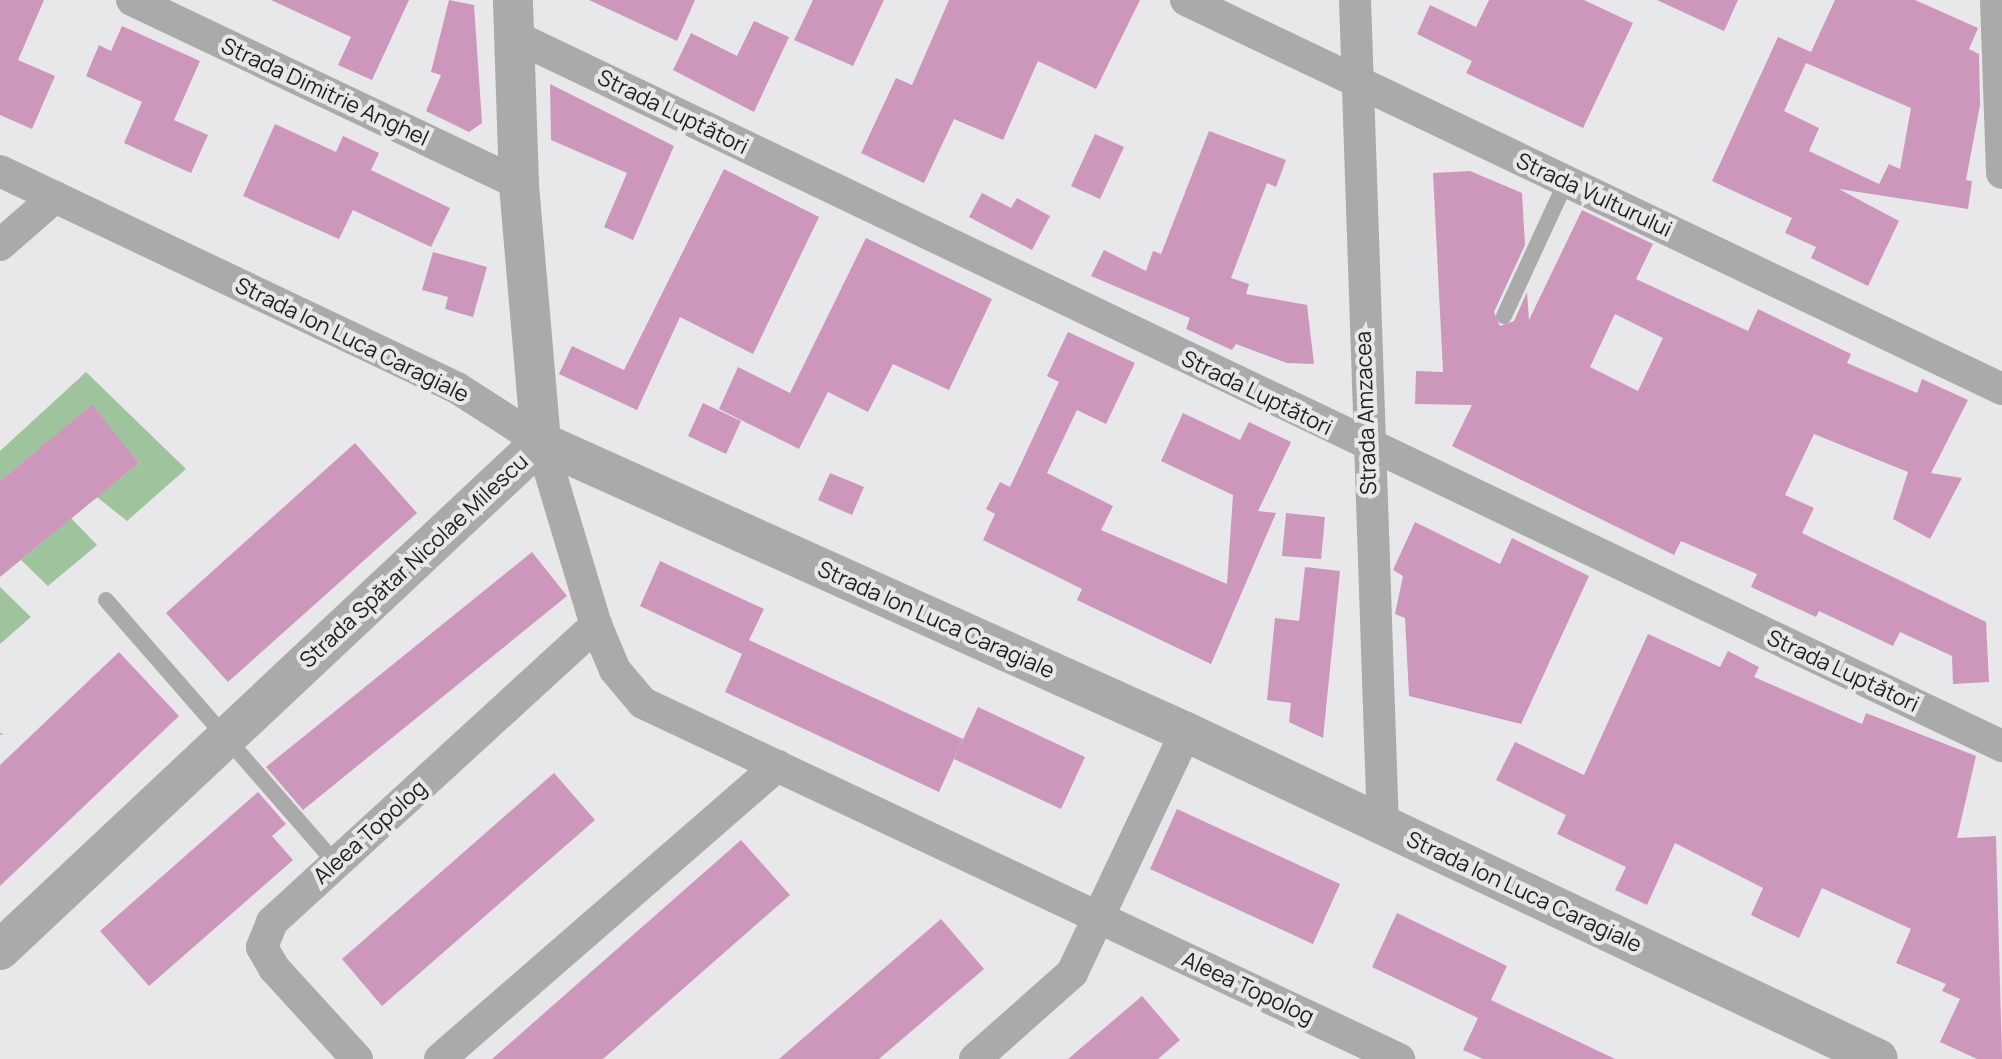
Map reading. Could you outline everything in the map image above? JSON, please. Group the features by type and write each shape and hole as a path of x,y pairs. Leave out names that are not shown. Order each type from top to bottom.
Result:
{"street":[{"name":"Strada Dimitrie Anghel","path":"132,0 519,184"},
{"name":"Strada Vulturului","path":"1186,0 2002,389"},
{"name":"Strada Amzacea","path":"1355,0 1366,445 1383,826"},
{"path":"1992,1 2002,173"},
{"name":"Strada Spătar Nicolae Milescu","path":"0,950 541,442 519,184 514,18"},
{"name":"Strada Luptători","path":"514,18 1366,445 2002,746"},
{"name":"Strada Ion Luca Caragiale","path":"0,171 457,388 541,442 1186,732 1878,1059"},
{"path":"0,245 55,197"},
{"name":"Aleea Topolog","path":"541,442 596,625 615,670 643,703 1399,1059"},
{"name":"Aleea Topolog","path":"357,1059 262,947 272,922 596,625"},
{"path":"975,1059 1072,973 1186,732"},
{"path":"440,1059 777,766"}],"lane":[{"path":"1504,316 1566,182"},
{"path":"106,600 223,738 336,864"}],"green space":[{"path":"86,372 186,469 127,521 97,497 139,463 92,406 0,481 0,451"},
{"path":"71,518 97,545 48,586 21,560"},
{"path":"0,587 31,617 0,644"}],"building":[{"path":"0,0 44,0 18,60 55,76 32,129 0,115"},
{"path":"271,0 409,0 372,80 338,65 351,37"},
{"path":"449,0 474,5 482,123 469,132 426,111 441,75 431,72"},
{"path":"589,0 695,0 677,41"},
{"path":"813,0 884,0 853,66 794,40"},
{"path":"949,0 1140,0 1096,89 1038,61 1003,140 954,119 924,183 861,153 896,78 912,85"},
{"path":"1489,0 1584,0 1633,23 1583,128 1466,73 1472,61 1417,34 1430,5 1476,27"},
{"path":"1657,0 1738,0 1724,31"},
{"path":"1835,0 1915,0 1978,28 1969,49 1979,54 1980,105 1966,180 1972,181 1968,209 1839,189 1899,221 1868,286 1811,258 1816,247 1785,233 1792,218 1712,181 1778,37 1811,52","holes":["1806,63 1911,108 1900,169 1889,164 1879,184 1809,151 1819,128 1784,111"]},
{"path":"754,21 789,37 754,112 673,70 691,33 737,56"},
{"path":"122,26 200,61 174,120 208,135 191,173 124,143 142,102 86,76 99,45 111,51"},
{"path":"550,84 674,146 633,240 604,227 627,173 551,140"},
{"path":"275,124 336,152 343,136 379,153 371,170 450,208 431,247 353,210 339,239 243,196"},
{"path":"1209,131 1286,160 1276,187 1267,183 1231,278 1249,284 1246,294 1307,305 1314,364 1287,363 1236,344 1232,350 1186,329 1190,318 1091,276 1104,250 1146,271 1153,251 1161,254"},
{"path":"1095,134 1124,147 1100,199 1071,186"},
{"path":"724,169 819,217 753,354 680,317 637,410 559,374 572,346 624,370"},
{"path":"1470,171 1522,193 1525,245 1494,312 1500,326 1514,321 1527,292 1529,320 1582,210 1653,244 1636,279 1748,331 1758,309 1851,354 1847,363 1917,393 1922,379 1968,400 1931,473 1962,478 1930,539 1893,519 1908,472 1814,434 1785,495 1814,508 1802,533 1986,622 1989,682 1953,684 1952,656 1900,632 1893,646 1819,611 1816,617 1751,587 1757,574 1681,541 1674,555 1452,446 1472,405 1415,404 1416,371 1443,372 1433,173","holes":["1615,314 1663,338 1638,391 1590,367"]},
{"path":"982,193 1011,208 1017,198 1050,216 1032,250 969,217"},
{"path":"866,238 992,299 949,390 893,364 868,412 828,392 799,449 719,409 738,367 790,393"},
{"path":"433,252 487,267 473,317 445,309 448,297 422,290"},
{"path":"1068,332 1135,363 1106,424 1077,410 1047,473 1113,506 1101,530 1227,584 1233,495 1161,461 1183,413 1240,440 1249,422 1291,442 1258,511 1276,513 1211,664 1077,600 1082,589 983,540 995,514 986,509 1000,482 1010,487 1059,382 1047,376"},
{"path":"703,403 741,421 726,454 688,436"},
{"path":"92,405 139,463 0,577 0,481"},
{"path":"355,443 417,513 228,682 166,613"},
{"path":"830,473 864,487 852,515 818,500"},
{"path":"1286,513 1325,517 1321,559 1282,556"},
{"path":"1415,522 1500,564 1512,538 1589,576 1521,724 1409,696 1405,618 1395,614 1403,576 1393,570"},
{"path":"532,552 567,596 303,810 266,767"},
{"path":"660,561 764,609 749,640 963,739 939,792 725,692 742,654 640,606"},
{"path":"1305,567 1340,571 1323,738 1289,722 1291,703 1267,700 1275,618 1299,621"},
{"path":"1648,634 1720,667 1728,651 1759,667 1754,677 1862,724 1866,713 1976,756 1957,838 1996,836 2002,1059 1977,1059 1940,1042 1960,999 1942,991 1946,984 1896,963 1911,929 1822,888 1799,938 1751,915 1763,888 1675,843 1647,905 1615,890 1626,867 1557,834 1566,815 1496,780 1515,742 1584,775"},
{"path":"119,652 179,716 0,886 0,765"},
{"path":"978,707 1085,757 1061,809 954,759"},
{"path":"554,773 595,820 382,1006 342,959"},
{"path":"258,792 286,824 272,836 293,860 149,986 100,931"},
{"path":"1177,809 1340,884 1313,944 1150,869"},
{"path":"741,840 790,895 603,1059 492,1059"},
{"path":"1397,913 1507,966 1491,1000 1615,1059 1483,1059 1463,1050 1478,1018 1372,967"},
{"path":"941,919 984,969 879,1059 779,1059"},
{"path":"1142,996 1180,1040 1158,1059 1068,1059"}]}
